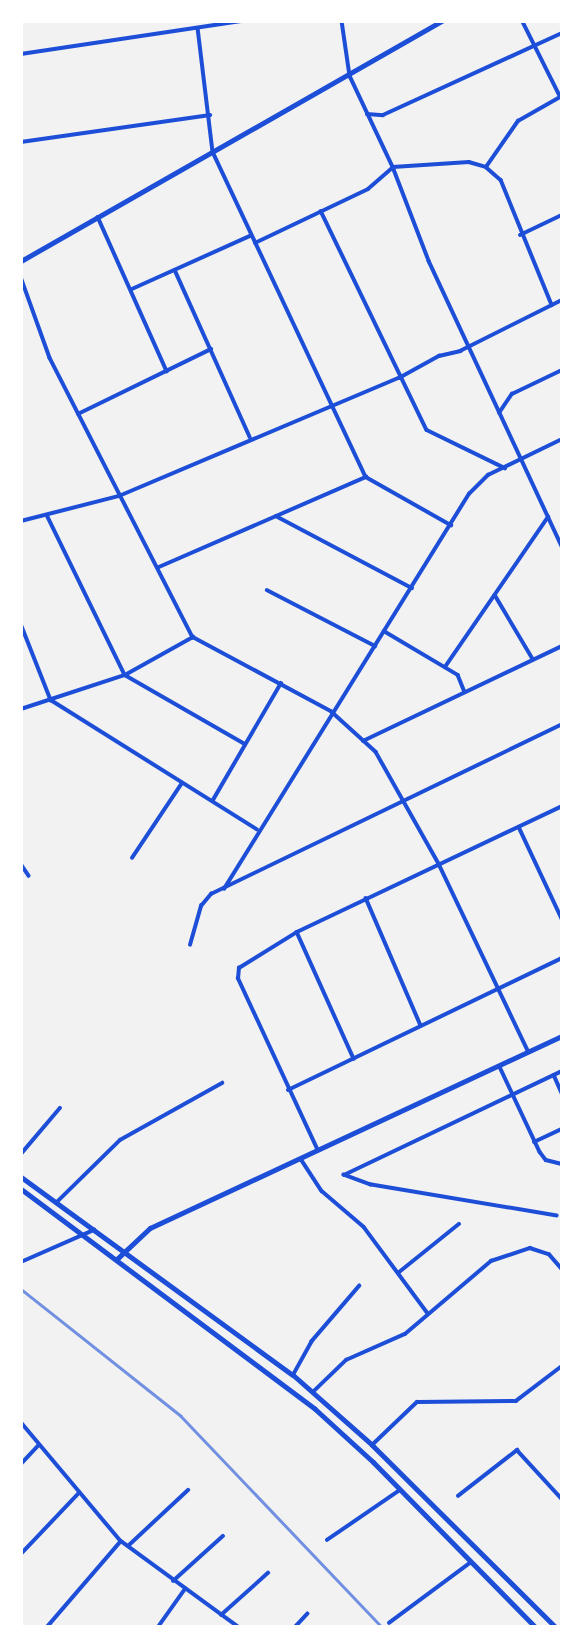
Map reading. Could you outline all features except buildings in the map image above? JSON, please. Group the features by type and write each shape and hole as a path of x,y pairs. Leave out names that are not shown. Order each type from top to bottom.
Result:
{"main road":[{"path":"21,1177 313,1392 372,1445 555,1627"},
{"path":"21,1189 279,1380 401,1490 535,1627"}],"street":[{"path":"21,54 243,21"},
{"path":"342,21 350,76 393,167 429,261 562,546"},
{"path":"21,261 350,76 440,21"},
{"path":"486,167 518,121 561,96 522,21"},
{"path":"198,28 213,152 250,236 366,477 452,525"},
{"path":"367,114 383,115 562,33"},
{"path":"21,142 210,115"},
{"path":"255,243 376,184 393,167 444,161 486,167 501,180 520,235 552,304"},
{"path":"321,211 399,377 431,435 505,468"},
{"path":"520,235 562,215"},
{"path":"98,217 167,371"},
{"path":"132,289 250,236"},
{"path":"175,270 250,437"},
{"path":"21,277 50,358 118,496 159,567 193,637 331,711 384,763 439,863 496,990 528,1052"},
{"path":"21,522 118,496 250,437 399,377 428,360 470,345 562,300"},
{"path":"78,414 211,349"},
{"path":"499,413 512,394 562,370"},
{"path":"223,889 331,711 412,589 477,484 562,439"},
{"path":"159,567 366,477"},
{"path":"47,515 125,675 244,744"},
{"path":"276,516 412,589"},
{"path":"445,667 548,517"},
{"path":"267,590 375,646"},
{"path":"495,595 533,659"},
{"path":"21,624 51,701 257,829"},
{"path":"384,631 458,675 466,692"},
{"path":"21,709 125,675 193,637"},
{"path":"363,741 562,646"},
{"path":"213,800 281,683"},
{"path":"190,945 201,906 223,889 562,724"},
{"path":"132,858 183,783"},
{"path":"318,1151 238,979 239,968 297,932 562,806"},
{"path":"519,827 562,919"},
{"path":"21,864 29,876"},
{"path":"366,898 421,1026"},
{"path":"297,932 354,1059"},
{"path":"288,1090 562,958"},
{"path":"117,1259 150,1228 562,1036"},
{"path":"500,1067 534,1142 546,1160 562,1164"},
{"path":"557,1216 371,1185 344,1175 562,1071"},
{"path":"554,1075 562,1093"},
{"path":"57,1202 120,1140 222,1083"},
{"path":"21,1154 60,1108"},
{"path":"534,1142 562,1129"},
{"path":"301,1159 322,1191 364,1227 427,1312"},
{"path":"398,1273 459,1224"},
{"path":"21,1262 86,1236 94,1230"},
{"path":"313,1392 346,1360 405,1334 427,1312 491,1261 510,1252 530,1248 549,1254 562,1269"},
{"path":"293,1376 311,1342 359,1286"},
{"path":"372,1445 417,1402 516,1401 562,1366"},
{"path":"21,1422 78,1494 121,1541 239,1627"},
{"path":"21,1464 39,1445"},
{"path":"458,1496 517,1450 562,1499"},
{"path":"128,1546 188,1490"},
{"path":"327,1541 401,1490"},
{"path":"21,1553 78,1494"},
{"path":"173,1581 223,1536"},
{"path":"47,1627 121,1541"},
{"path":"389,1623 471,1562"},
{"path":"221,1615 268,1573"},
{"path":"159,1627 185,1589"},
{"path":"296,1627 307,1614"}],"railway":[{"path":"21,1289 181,1416 382,1627"}]}
